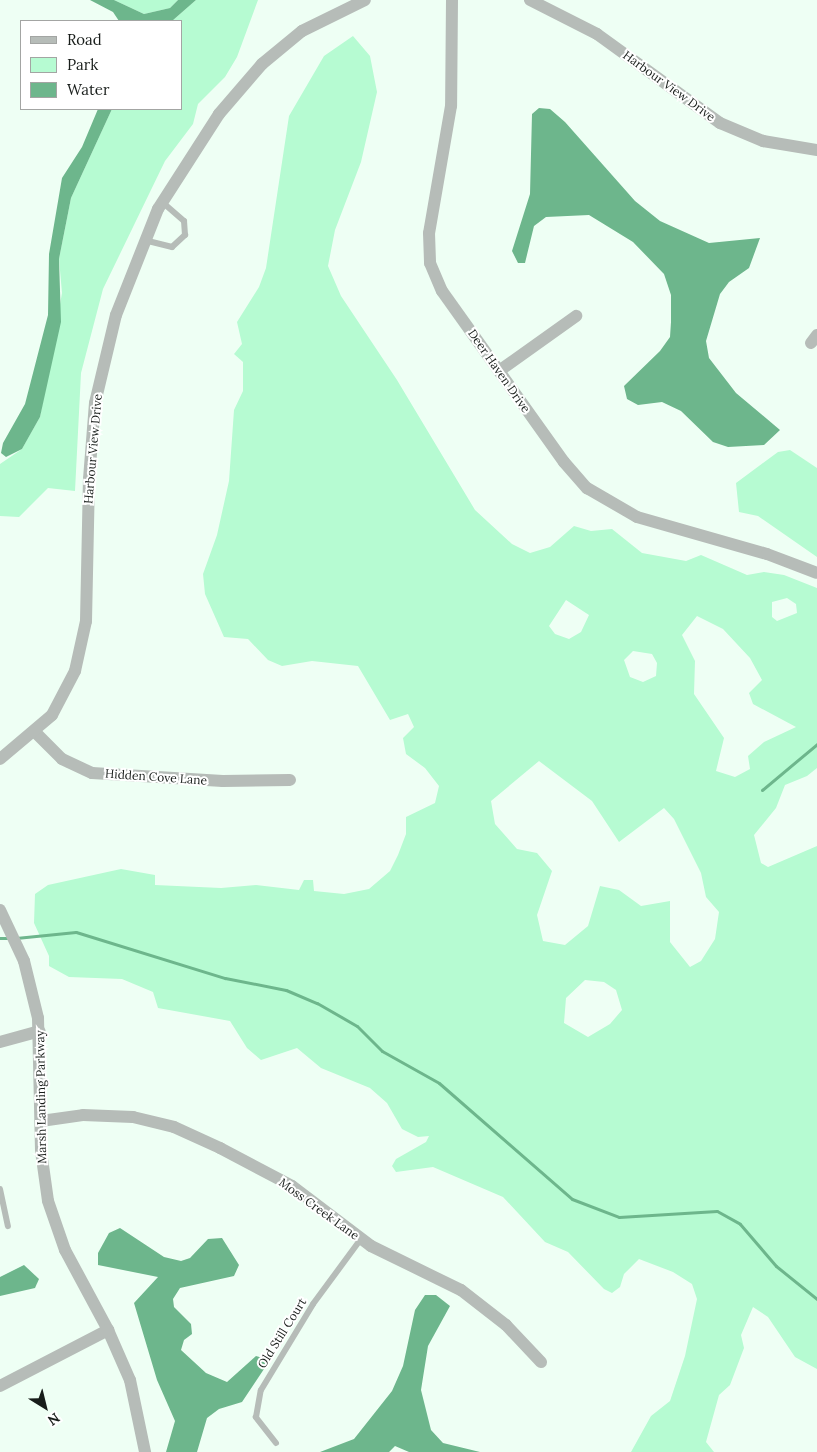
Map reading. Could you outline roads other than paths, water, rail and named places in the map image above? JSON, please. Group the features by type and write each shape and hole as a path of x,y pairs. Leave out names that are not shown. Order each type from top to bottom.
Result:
{"street":[{"name":"Harbour View Drive","path":"0,759 35,732 66,694 83,641 96,403 116,315 144,240 162,202 219,114 262,64 302,32 365,0"},
{"name":"Deer Haven Drive","path":"452,0 451,106 428,248 442,291 571,472 606,502 636,517 767,554 817,573"},
{"name":"Harbour View Drive","path":"531,0 597,34 720,123 763,141 817,150"},
{"path":"499,371 576,316"},
{"name":"Hidden Cove Lane","path":"35,732 62,760 92,773 223,781 290,780"},
{"name":"Marsh Landing Parkway","path":"0,910 20,947 34,993 40,1031 42,1168 58,1234 108,1330 137,1403 146,1452"},
{"path":"0,1042 40,1031"},
{"name":"Moss Creek Lane","path":"41,1121 105,1114 174,1127 266,1171 361,1239 461,1290 506,1325 541,1362"},
{"path":"0,1386 108,1330"}],"lane":[{"path":"144,240 172,247 185,235 184,221 162,202"},
{"path":"0,1189 8,1226"},
{"name":"Old Still Court","path":"276,1443 256,1417 261,1390 313,1304 361,1239"}],"water":[{"path":"90,0 114,0 144,14 170,8 178,0 196,0 173,20 118,20 113,12"},
{"path":"539,108 550,109 565,122 635,201 660,221 709,243 760,238 749,268 729,282 720,294 706,341 709,358 736,393 780,430 764,445 728,447 713,442 681,411 662,402 638,405 627,399 624,386 660,351 670,337 671,322 671,295 664,274 633,242 589,215 546,217 534,226 525,263 518,263 512,251 530,194 532,114"},
{"path":"98,110 112,110 71,198 59,259 61,322 40,417 22,449 6,457 1,453 3,443 25,404 48,315 49,254 62,178 82,147"},
{"path":"120,1228 164,1257 181,1261 190,1258 208,1239 222,1238 239,1265 234,1276 180,1288 173,1299 174,1307 191,1324 192,1334 184,1340 181,1350 206,1373 227,1382 256,1356 266,1359 264,1369 242,1402 219,1409 207,1418 197,1452 166,1452 175,1421 157,1380 134,1303 158,1277 98,1265 98,1253 109,1233"},
{"path":"24,1265 39,1279 35,1288 0,1296 0,1277"},
{"path":"425,1295 436,1295 450,1306 428,1346 421,1390 431,1430 443,1443 480,1452 409,1452 395,1446 389,1452 320,1452 354,1439 392,1391 403,1366 415,1310"}],"waterway":[{"path":"762,790 817,744"},
{"path":"16,938 76,932 225,978 286,990 317,1003 357,1026 382,1051 439,1083 572,1199 619,1217 717,1211 740,1224 776,1266 817,1299"},
{"path":"0,938 9,938"}]}
